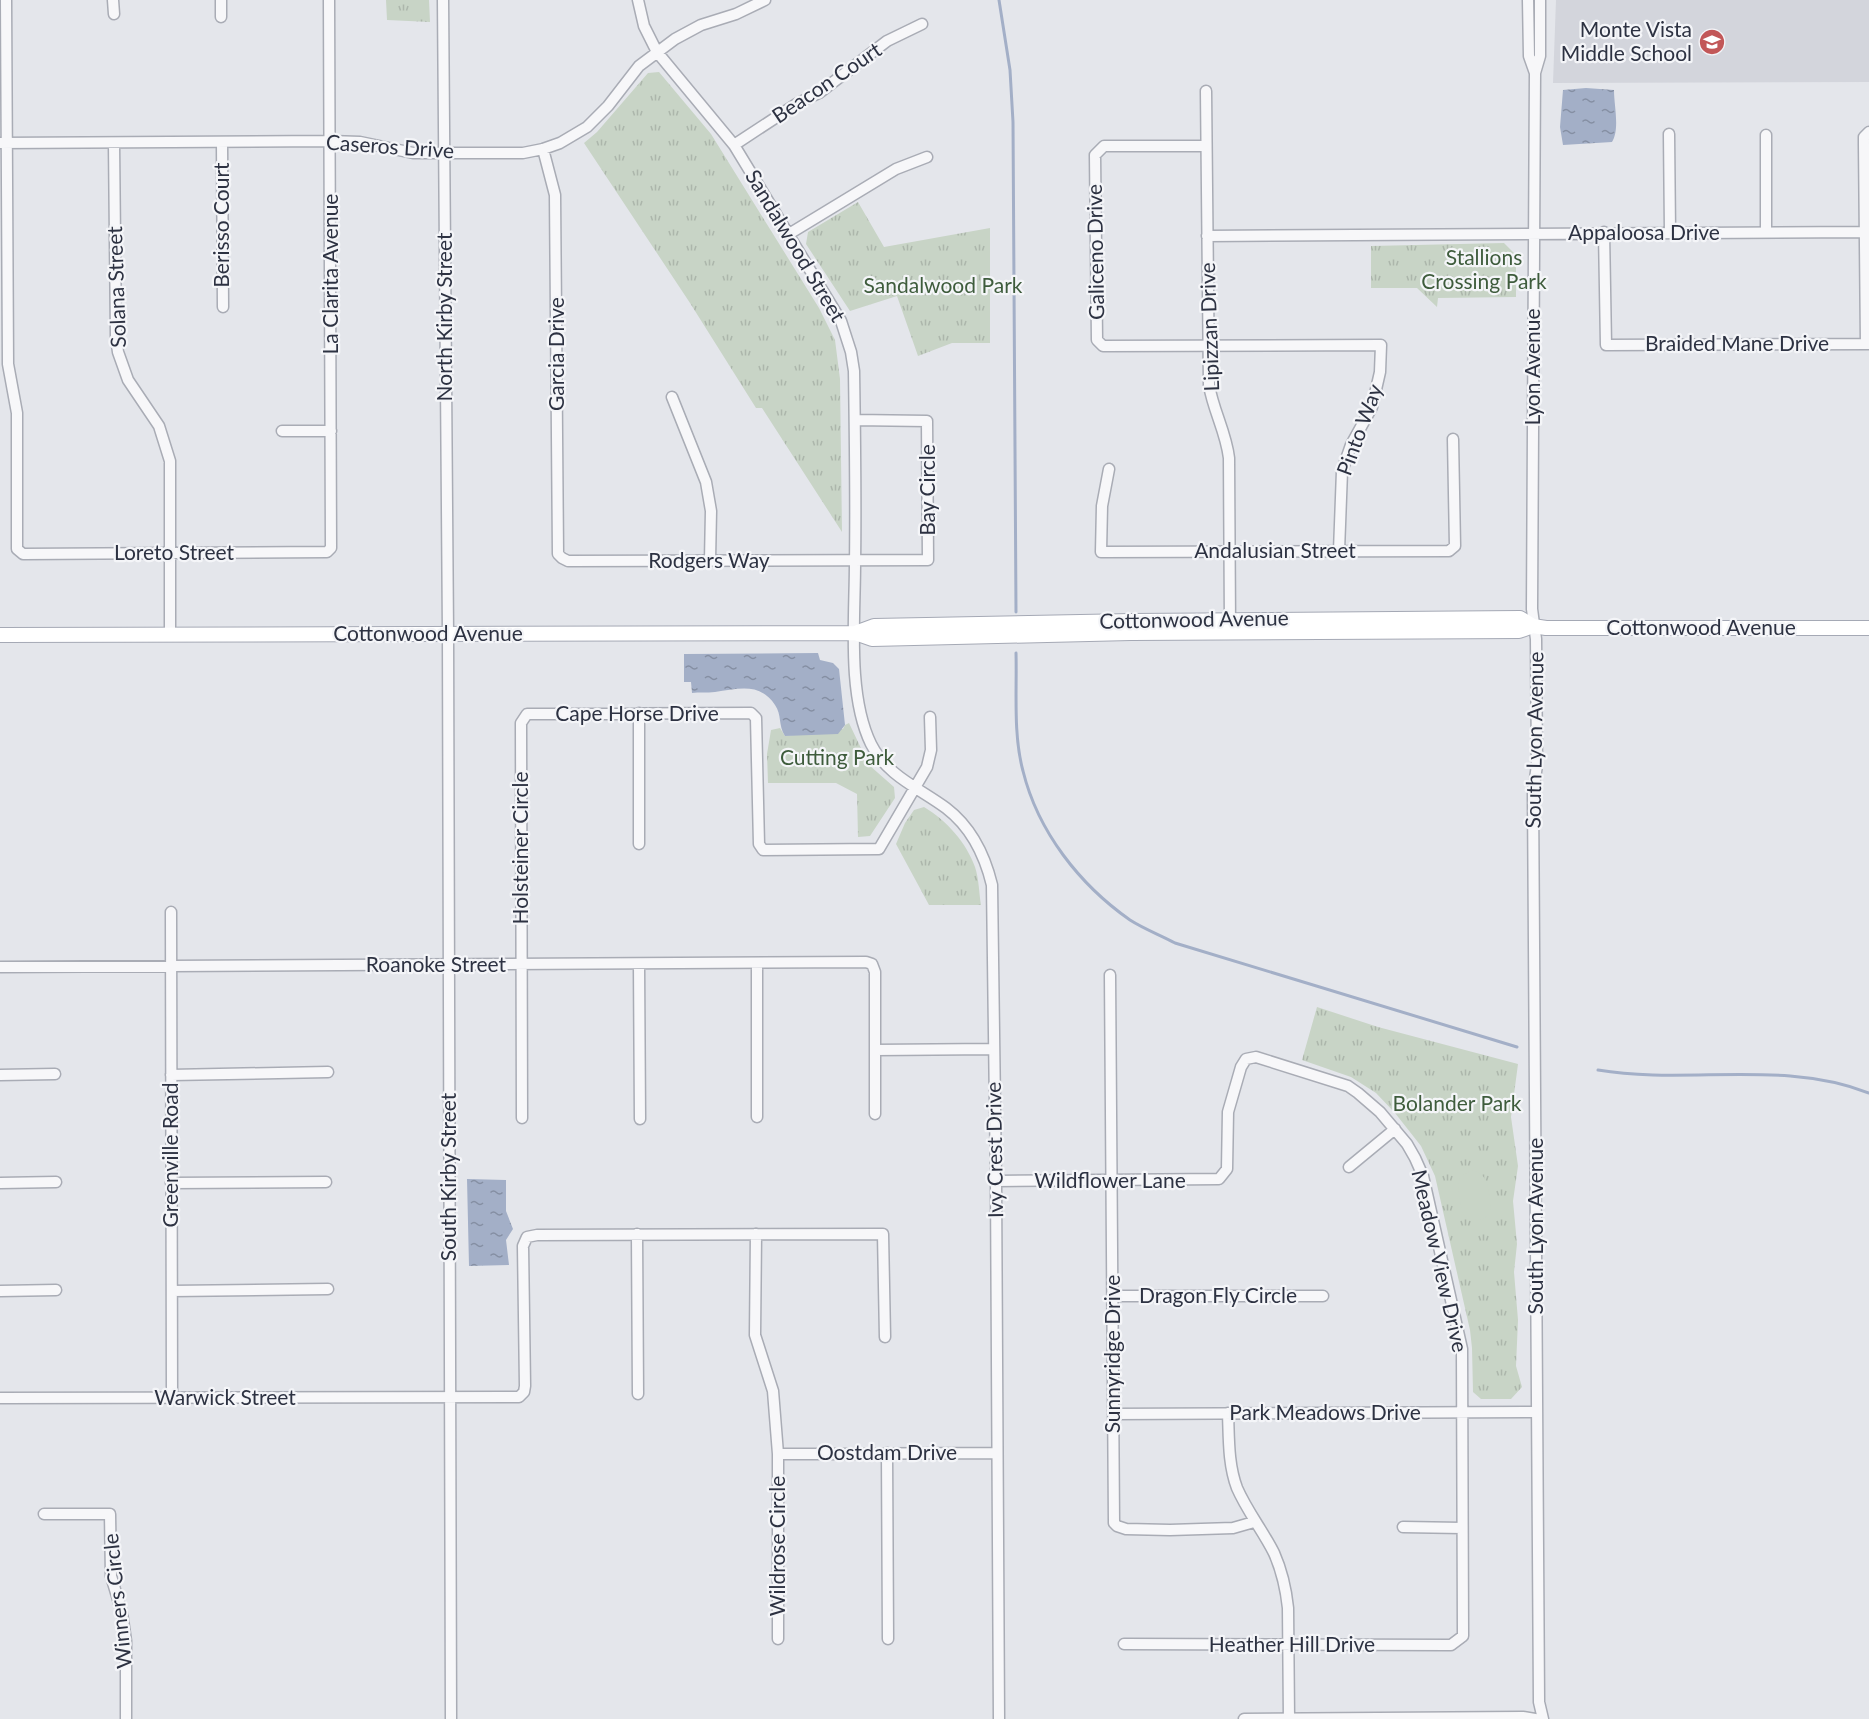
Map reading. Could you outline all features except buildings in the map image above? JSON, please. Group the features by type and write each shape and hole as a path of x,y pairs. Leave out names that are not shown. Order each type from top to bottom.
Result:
{"main road":[{"name":"Cottonwood Avenue","path":"0,635 855,633 874,626 1230,626 1519,631 1533,626 1546,628 1869,628"}],"street":[{"path":"3,143 6,0"},
{"path":"114,0 114,14"},
{"path":"221,0 221,18"},
{"name":"La Clarita Avenue","path":"329,0 331,548"},
{"name":"North Kirby Street","path":"442,0 448,634"},
{"name":"Sandalwood Street","path":"638,0 644,26 657,52 734,145 834,306 847,336 854,371 855,633"},
{"name":"Caseros Drive","path":"3,143 330,141 369,143 413,153 523,153 560,143 587,128 608,106 639,66 657,52 701,25 736,14 765,0"},
{"name":"Lyon Avenue","path":"1528,0 1528,56 1534,73 1533,626"},
{"name":"Lyon Avenue","path":"1534,73 1540,56 1540,0"},
{"name":"Beacon Court","path":"734,145 798,103 819,93 887,41 922,24"},
{"name":"Lipizzan Drive","path":"1206,91 1208,346 1211,399 1224,431 1229,458 1230,626"},
{"path":"1868,132 1864,137 1864,232 1868,344"},
{"path":"1669,134 1670,232"},
{"path":"1766,135 1766,232"},
{"name":"Berisso Court","path":"222,142 223,307"},
{"name":"Loreto Street","path":"3,143 8,364 17,413 17,549 23,554 327,552 331,548"},
{"name":"Solana Street","path":"114,143 116,337 118,352 128,380 156,421 168,449 171,475 170,634"},
{"name":"Galiceno Drive","path":"1206,146 1104,146 1095,155 1097,340 1103,346 1208,346"},
{"name":"Garcia Drive","path":"543,149 555,195 558,554 562,558"},
{"path":"789,234 896,170 927,158"},
{"name":"Braided Mane Drive","path":"1604,232 1606,345 1868,344"},
{"name":"Appaloosa Drive","path":"1207,236 1864,232"},
{"name":"Pinto Way","path":"1208,346 1381,345 1380,372 1372,406 1351,444 1341,471 1339,551"},
{"path":"672,397 710,495 710,561"},
{"name":"Bay Circle","path":"855,420 927,421 928,560 855,560"},
{"path":"282,431 331,431"},
{"name":"Andalusian Street","path":"1109,469 1102,506 1101,552 1449,551 1455,546 1453,439"},
{"name":"Rodgers Way","path":"562,558 568,561 855,560"},
{"name":"South Lyon Avenue","path":"1533,626 1536,639 1537,754 1533,793 1539,1702 1543,1719"},
{"name":"Ivy Crest Drive","path":"855,633 856,692 864,729 873,747 897,776 959,818 979,847 992,885 999,1719"},
{"name":"South Kirby Street","path":"448,634 451,1719"},
{"path":"639,713 639,844"},
{"name":"Cape Horse Drive","path":"521,723 527,714 751,713 756,718 759,844 764,850 879,849 915,789"},
{"path":"915,789 930,759 930,717"},
{"name":"Holsteiner Circle","path":"521,723 522,1118"},
{"name":"Greenville Road","path":"171,912 172,1398"},
{"path":"757,1118 758,963"},
{"path":"639,964 640,1119"},
{"name":"Roanoke Street","path":"0,967 872,964 875,972 875,1050"},
{"name":"Sunnyridge Drive","path":"1110,975 1113,1519 1117,1526 1126,1529 1233,1528 1254,1522"},
{"path":"875,1114 875,1050 994,1049"},
{"name":"Meadow View Drive","path":"1222,1177 1227,1169 1228,1112 1241,1067 1246,1059 1256,1057 1348,1086 1380,1112 1415,1158 1423,1176 1462,1348 1464,1632 1460,1640"},
{"path":"171,1075 328,1072"},
{"path":"0,1075 56,1074"},
{"path":"1348,1167 1395,1129"},
{"name":"Wildflower Lane","path":"996,1181 1214,1180 1222,1177"},
{"path":"0,1183 56,1182"},
{"path":"171,1183 326,1182"},
{"path":"638,1394 637,1234 883,1234 885,1337"},
{"name":"Warwick Street","path":"0,1398 519,1396 524,1392 523,1246 526,1237 637,1234"},
{"name":"Wildrose Circle","path":"756,1234 755,1335 773,1390 778,1454 778,1639"},
{"path":"172,1291 328,1289"},
{"path":"0,1291 56,1290"},
{"name":"Dragon Fly Circle","path":"1113,1296 1323,1296"},
{"name":"Park Meadows Drive","path":"1113,1414 1537,1412"},
{"path":"1228,1413 1232,1468 1236,1486 1274,1555 1281,1573 1288,1608 1289,1719"},
{"path":"887,1453 888,1639"},
{"name":"Oostdam Drive","path":"778,1454 996,1453"},
{"name":"Winners Circle","path":"44,1514 110,1514 111,1576 122,1613 126,1641 126,1719"},
{"path":"1403,1527 1462,1528"},
{"name":"Heather Hill Drive","path":"1124,1644 1451,1645 1460,1640"},
{"path":"1244,1719 1523,1717 1535,1719"}],"shaded area":[{"name":"Monte Vista Middle School","path":"1556,0 1869,0 1869,82 1553,83"}],"green space":[{"path":"386,0 429,0 430,22 387,20"},
{"path":"659,72 711,134 819,308 835,340 840,379 842,532 762,408 756,408 690,303 584,143 597,132 648,73"},
{"name":"Sandalwood Park","path":"858,202 884,247 990,228 990,343 952,343 918,356 897,296 850,311 806,244 808,232"},
{"name":"Stallions Crossing Park","path":"1504,243 1516,255 1516,297 1438,298 1437,307 1417,288 1371,288 1371,246"},
{"name":"Cutting Park","path":"849,723 869,765 894,787 895,798 870,836 858,837 857,794 836,783 768,783 767,754 771,730 780,728 785,736 843,729"},
{"name":"Cutting Park","path":"924,807 948,826 966,849 976,872 981,905 929,905 896,844 905,823 914,810"},
{"name":"Bolander Park","path":"1317,1007 1378,1027 1518,1064 1511,1117 1518,1166 1513,1201 1517,1244 1514,1272 1518,1320 1516,1366 1522,1387 1511,1399 1481,1399 1473,1392 1470,1330 1435,1176 1421,1146 1376,1093 1351,1077 1302,1060"},
{"path":"1472,1170 1482,1176 1489,1191 1491,1209 1479,1221 1467,1219 1461,1208 1459,1180"}],"water":[{"path":"1586,88 1614,90 1616,131 1612,142 1563,145 1560,127 1563,90"},
{"path":"818,653 820,660 833,663 839,669 845,725 838,734 785,736 775,705 763,693 740,689 692,693 691,682 684,682 684,654"},
{"path":"467,1179 506,1180 506,1211 513,1229 506,1240 509,1265 469,1266"}],"waterway":[{"path":"999,0 1010,70 1013,122 1016,612"},
{"path":"1016,653 1018,742 1030,793 1050,836 1063,855 1094,891 1112,906 1135,923 1175,943 1517,1047"},
{"path":"1598,1070 1632,1074 1735,1074 1803,1077 1836,1083 1869,1093"}],"place":[{"name":"Monte Vista Middle School","path":"1712,42"}]}
